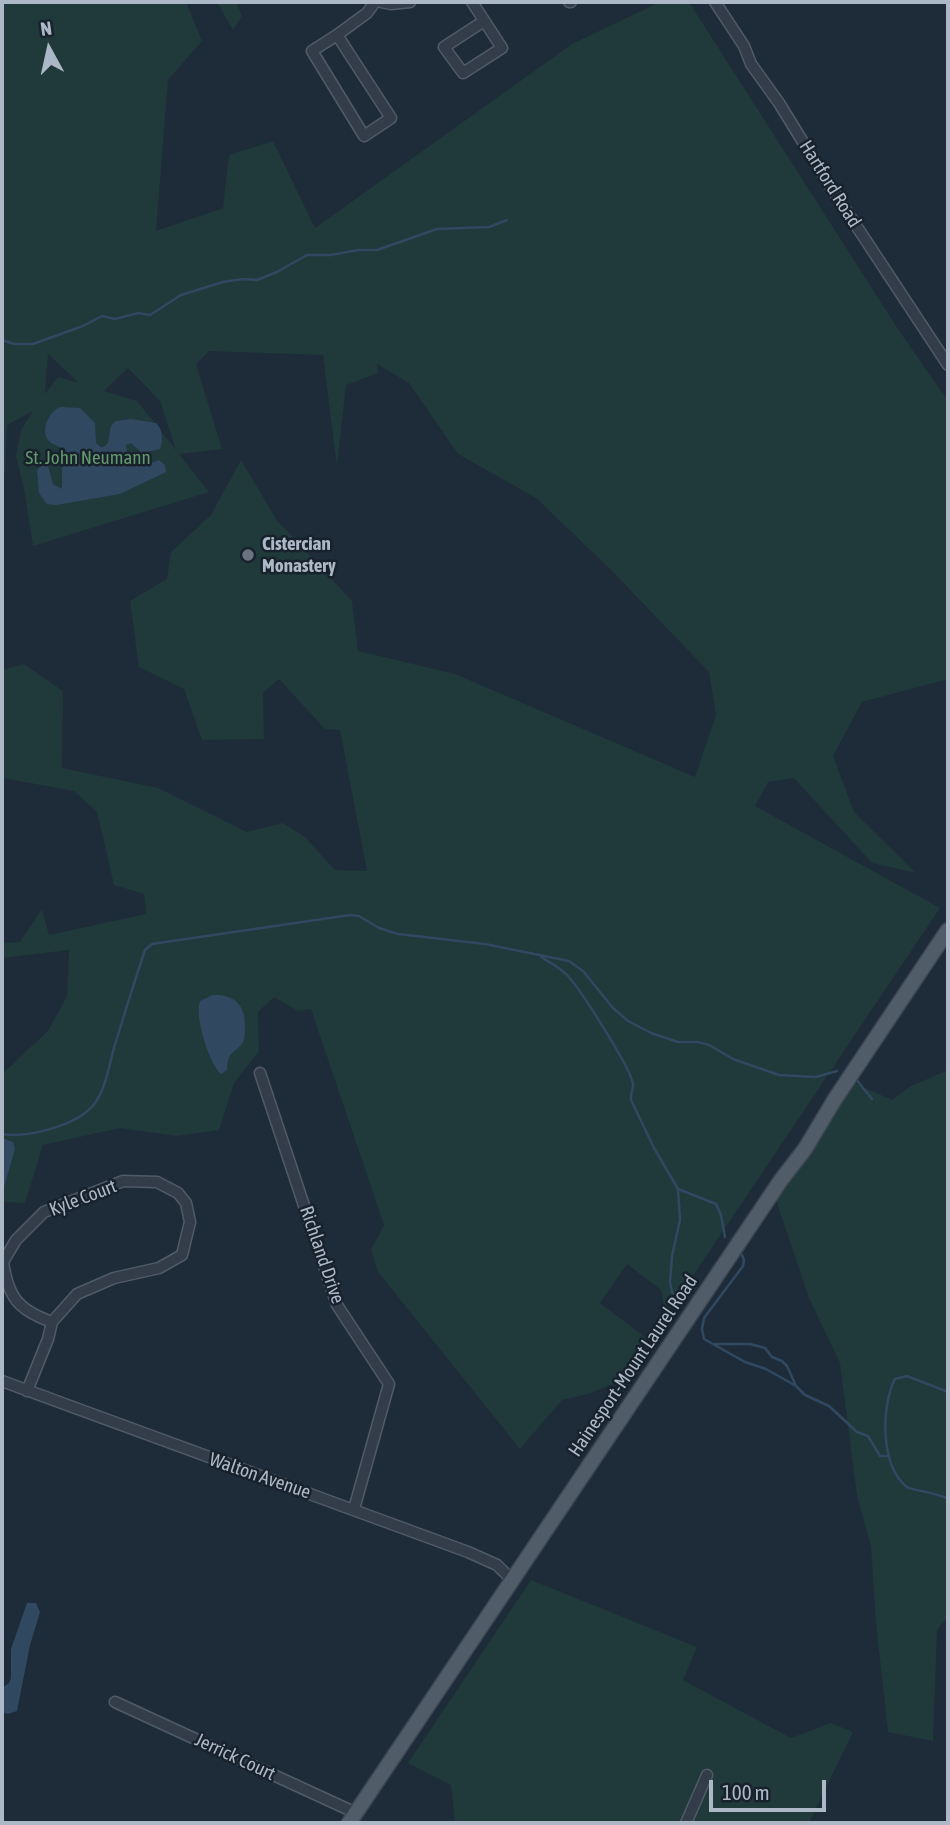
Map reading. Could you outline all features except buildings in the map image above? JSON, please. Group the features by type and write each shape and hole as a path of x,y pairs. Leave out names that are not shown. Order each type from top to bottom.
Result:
{"main road":[{"name":"Hainesport-Mount Laurel Road","path":"352,1818 781,1180 805,1149 835,1099 948,930"}],"street":[{"path":"337,35 391,118 363,136 312,51 367,13 375,2"},
{"path":"381,2 410,2"},
{"path":"472,2 502,48 463,73 444,47 484,21"},
{"name":"Hartford Road","path":"715,2 744,46 751,64 948,365"},
{"name":"Richland Drive","path":"260,1073 337,1305 389,1384 354,1509"},
{"name":"Kyle Court","path":"27,1391 52,1322 77,1294 114,1278 159,1268 182,1255 190,1222 186,1203 178,1193 157,1182 123,1181 44,1212 16,1240 3,1262 10,1290 15,1301 28,1312 52,1322"},
{"name":"Walton Avenue","path":"2,1381 491,1561 512,1580"},
{"name":"Jerrick Court","path":"115,1702 352,1818"},
{"path":"686,1823 707,1775"}],"green space":[{"name":"St. John Neumann","path":"2,2 186,2 202,41 168,80 156,231 223,208 229,155 273,141 315,228 572,44 660,2 689,2 898,329 948,401 948,679 862,702 833,756 854,812 916,873 872,863 794,778 768,782 755,806 940,908 666,1316 661,1290 627,1264 600,1303 649,1340 622,1380 588,1394 562,1400 520,1449 378,1272 371,1250 384,1225 311,1009 298,1011 274,997 258,1012 259,1051 234,1083 219,1130 177,1136 120,1128 43,1145 25,1203 2,1202 2,1074 48,1031 67,996 69,950 2,958 2,943 20,942 42,909 49,935 146,914 144,894 114,885 97,812 74,791 2,778 2,670 24,664 63,691 62,768 158,788 247,832 283,823 305,837 335,870 367,871 340,730 325,729 279,679 263,693 264,739 202,740 184,689 139,667 130,601 167,579 171,552 211,515 241,460 276,519 352,601 358,651 455,674 695,777 716,715 709,672 610,569 536,498 458,454 409,383 377,364 378,373 346,385 337,466 323,355 209,351 196,364 222,449 179,454 209,492 33,546 16,456 21,430 33,411 7,425 5,475 2,466","holes":["48,354 79,383 58,377 45,394","128,368 160,401 176,450 137,401 104,391"]},
{"path":"217,2 236,2 242,16 233,30"},
{"path":"948,1070 948,1616 937,1630 933,1741 888,1732 871,1546 857,1496 840,1363 809,1298 776,1200 850,1081 892,1100 909,1087"},
{"path":"531,1580 697,1647 683,1680 791,1738 831,1723 853,1732 809,1823 455,1823 451,1785 408,1763"}],"water":[{"path":"61,407 80,408 95,423 96,443 102,448 108,443 111,426 116,421 131,419 156,423 162,435 160,449 142,453 131,443 126,445 127,451 137,466 159,460 165,465 166,472 120,494 56,505 47,504 39,493 37,470 42,465 48,466 53,484 62,489 62,468 69,458 66,451 50,442 45,433 49,417"},
{"path":"213,995 232,999 240,1006 244,1018 243,1042 230,1055 227,1070 221,1074 208,1050 199,1017 200,1001"},
{"path":"2,1138 13,1142 15,1149 2,1194"},
{"path":"27,1603 36,1603 40,1612 30,1645 17,1711 8,1714 2,1712 2,1688 11,1678 11,1649"}],"waterway":[{"path":"2,340 14,344 33,344 83,326 102,316 115,319 138,313 150,315 181,295 223,282 257,280 307,255 377,250 437,229 489,227 507,220"},
{"path":"2,1134 25,1134 52,1129 77,1118 95,1103 105,1083 145,950 152,944 350,915 359,916 379,928 398,934 485,944 569,961 583,971 613,1008 628,1021 651,1033 678,1042 709,1045 733,1059 779,1075 816,1077 837,1071"},
{"path":"541,957 568,976 616,1048 631,1077 631,1100 678,1189 680,1220 672,1256 670,1282 672,1292 681,1303"},
{"path":"855,1078 872,1099"},
{"path":"678,1189 716,1204 725,1237"},
{"path":"742,1255 743,1266 704,1318 704,1339 796,1386"},
{"path":"715,1344 750,1344 765,1348 772,1357 787,1366 796,1386 805,1395 829,1406 857,1432 868,1436 880,1456 887,1456"},
{"path":"948,1392 907,1376 895,1379 887,1404 886,1420 888,1451 898,1477 907,1487 948,1499"}],"place":[{"name":"Cistercian Monastery","path":"248,555"}]}
